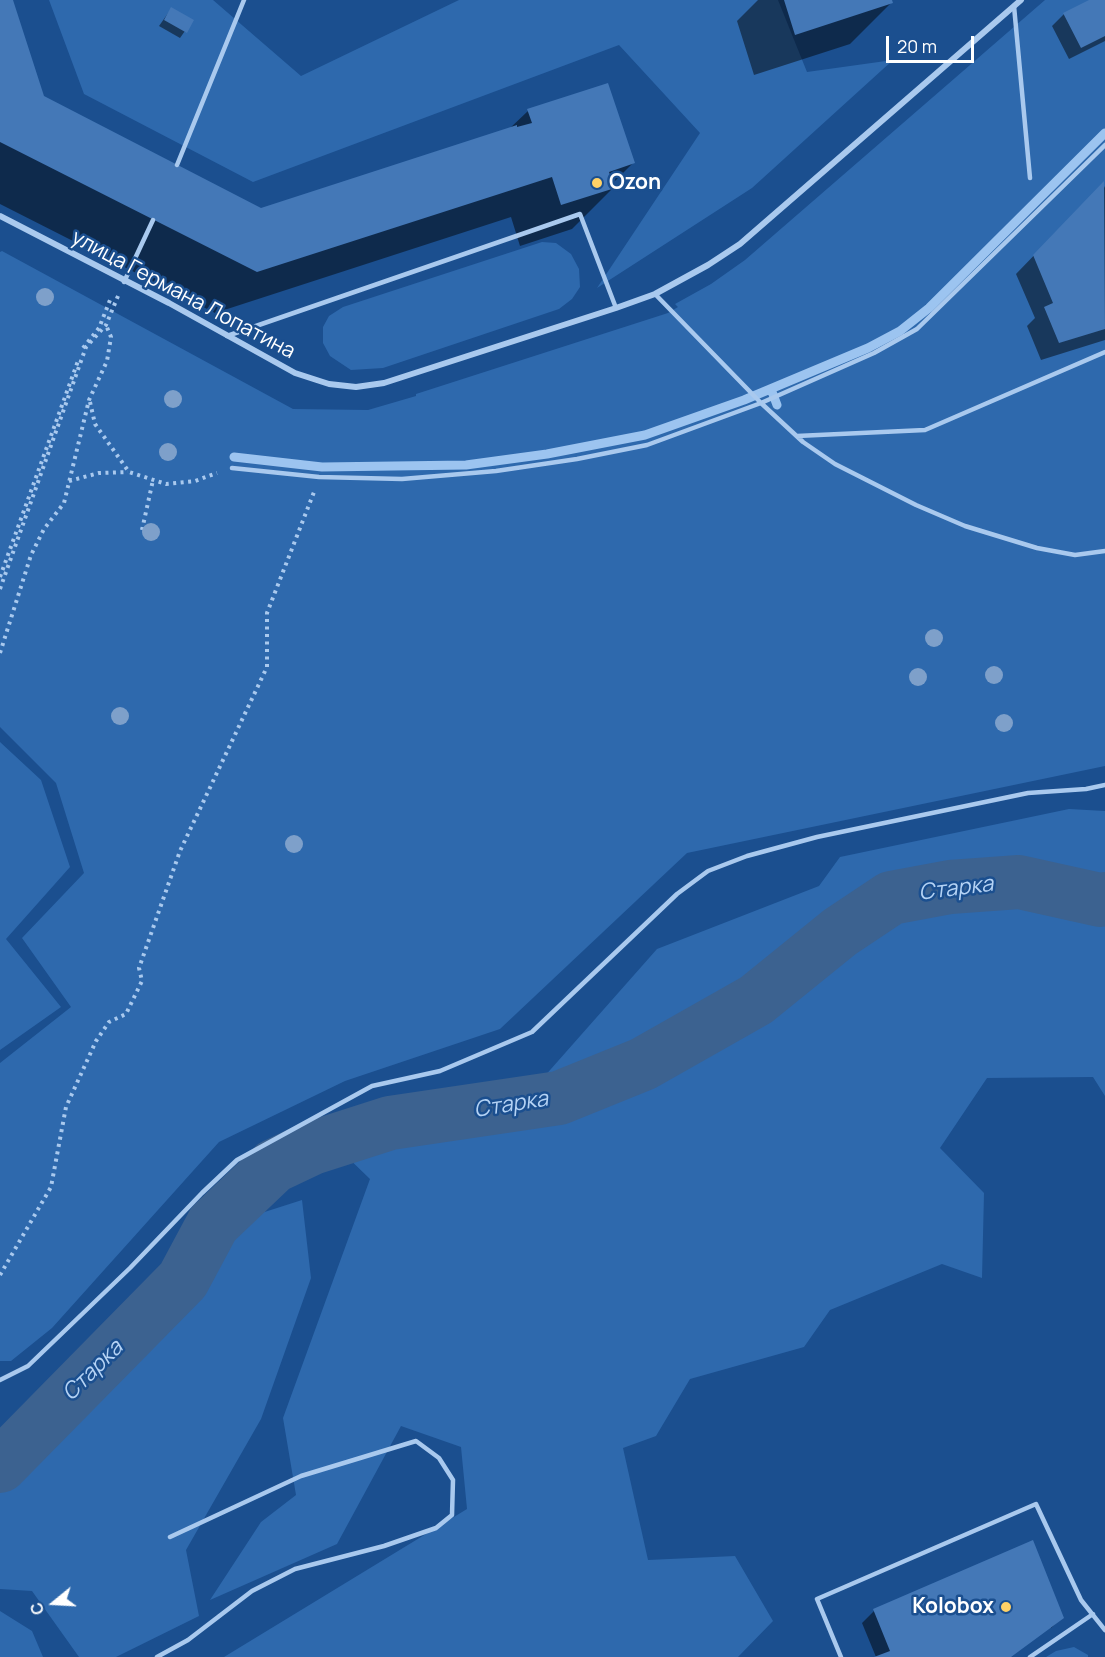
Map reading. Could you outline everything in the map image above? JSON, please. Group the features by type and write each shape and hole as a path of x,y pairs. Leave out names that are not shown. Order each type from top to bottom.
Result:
{"street":[{"name":"улица Германа Лопатина","path":"0,216 124,282 169,303 295,374 329,384 356,387 384,383 655,294 708,265 740,244 1021,0"}],"lane":[{"path":"177,165 244,0"},
{"path":"1014,6 1030,178"},
{"path":"232,468 319,477 402,480 496,471 577,459 646,445 761,403 874,353 917,329 1105,144"},
{"path":"227,337 580,214 616,308"},
{"path":"124,282 153,220"},
{"path":"655,294 761,403 797,436 835,464 916,505 965,526 1037,548 1075,555 1105,551"},
{"path":"797,436 925,430 1105,352"},
{"path":"0,1380 28,1366 237,1161 372,1086 440,1071 532,1032 677,894 708,871 747,856 817,837 1028,794 1105,785"},
{"path":"157,1657 188,1640 252,1591 295,1569 384,1546 436,1528 452,1515 453,1480 439,1458 416,1440 301,1476 170,1537"},
{"path":"841,1657 817,1599 1036,1504 1081,1600 1105,1629"},
{"path":"1030,1657 1093,1614"}],"path":[{"path":"0,589 86,347 106,325 124,282"},
{"path":"0,578 84,346 99,328 110,300"},
{"path":"0,653 31,555 44,528 64,503 89,400 107,361 111,337 106,325"},
{"path":"89,400 95,424 129,472"},
{"path":"69,481 99,473 129,472 166,484 195,481 232,468"},
{"path":"0,1275 51,1186 66,1107 96,1041 109,1022 126,1014 142,981 139,968 180,851 267,667 267,614 319,477"},
{"path":"142,530 153,480"}],"shaded area":[{"path":"49,0 213,0 301,76 459,0 778,0 807,72 893,60 752,188 597,288 700,133 619,45 253,182 84,94"},
{"path":"1045,0 1105,0 1105,766 687,853 500,1029 345,1081 219,1142 52,1328 11,1361 0,1361 0,1063 71,1007 22,938 84,873 56,783 0,727 0,252 2,251 293,409 368,410 668,313 678,307 675,304 711,284 745,260"},
{"path":"542,242 556,243 571,254 579,269 580,287 572,299 559,309 383,368 351,370 330,356 323,343 323,327 329,316 343,307"},
{"path":"0,742 41,780 70,867 6,939 61,1007 0,1050"},
{"path":"1069,809 1105,811 1105,885 1095,887 1017,869 892,888 850,916 872,924 922,903 1043,901 1105,905 1105,1096 1093,1077 987,1078 940,1148 984,1193 982,1278 942,1264 830,1310 804,1347 690,1379 656,1436 623,1448 648,1560 735,1556 773,1621 738,1657 224,1657 467,1509 461,1447 401,1426 337,1544 210,1600 261,1522 296,1495 283,1418 370,1179 341,1151 467,1122 543,1078 657,949 819,886 840,857"},
{"path":"302,1200 311,1278 261,1419 186,1550 199,1616 116,1657 79,1657 32,1591 0,1589 0,1441 36,1416 224,1225"},
{"path":"0,1611 32,1631 43,1657 0,1657"},
{"path":"1074,1647 1088,1657 1046,1657 1056,1651"}],"building":[{"path":"0,0 13,0 44,96 261,208 517,125 517,127 532,123 527,109 608,83 635,163 609,172 615,188 561,205 552,177 257,272 0,142"},
{"path":"784,0 892,0 893,3 795,35"},
{"path":"1089,0 1105,0 1105,36 1081,48 1063,13"},
{"path":"171,7 194,20 187,33 164,20"},
{"path":"1104,181 1105,329 1059,343 1044,307 1053,303 1033,255"},
{"path":"1033,1540 1064,1618 1011,1657 874,1657 890,1651 873,1609"}],"waterway":[{"path":"234,457 322,467 466,465 547,454 645,435 744,400 868,348 900,331 929,308 1105,133"},
{"path":"771,389 777,405"},
{"name":"Старка","path":"0,1466 183,1280 213,1224 274,1166 312,1148 390,1123 559,1098 643,1064 756,1000 840,932 891,898 950,887 1019,882 1100,900 1105,899"}],"place":[{"name":"Ozon","path":"597,183"},
{"name":"Kolobox","path":"1006,1607"}]}
